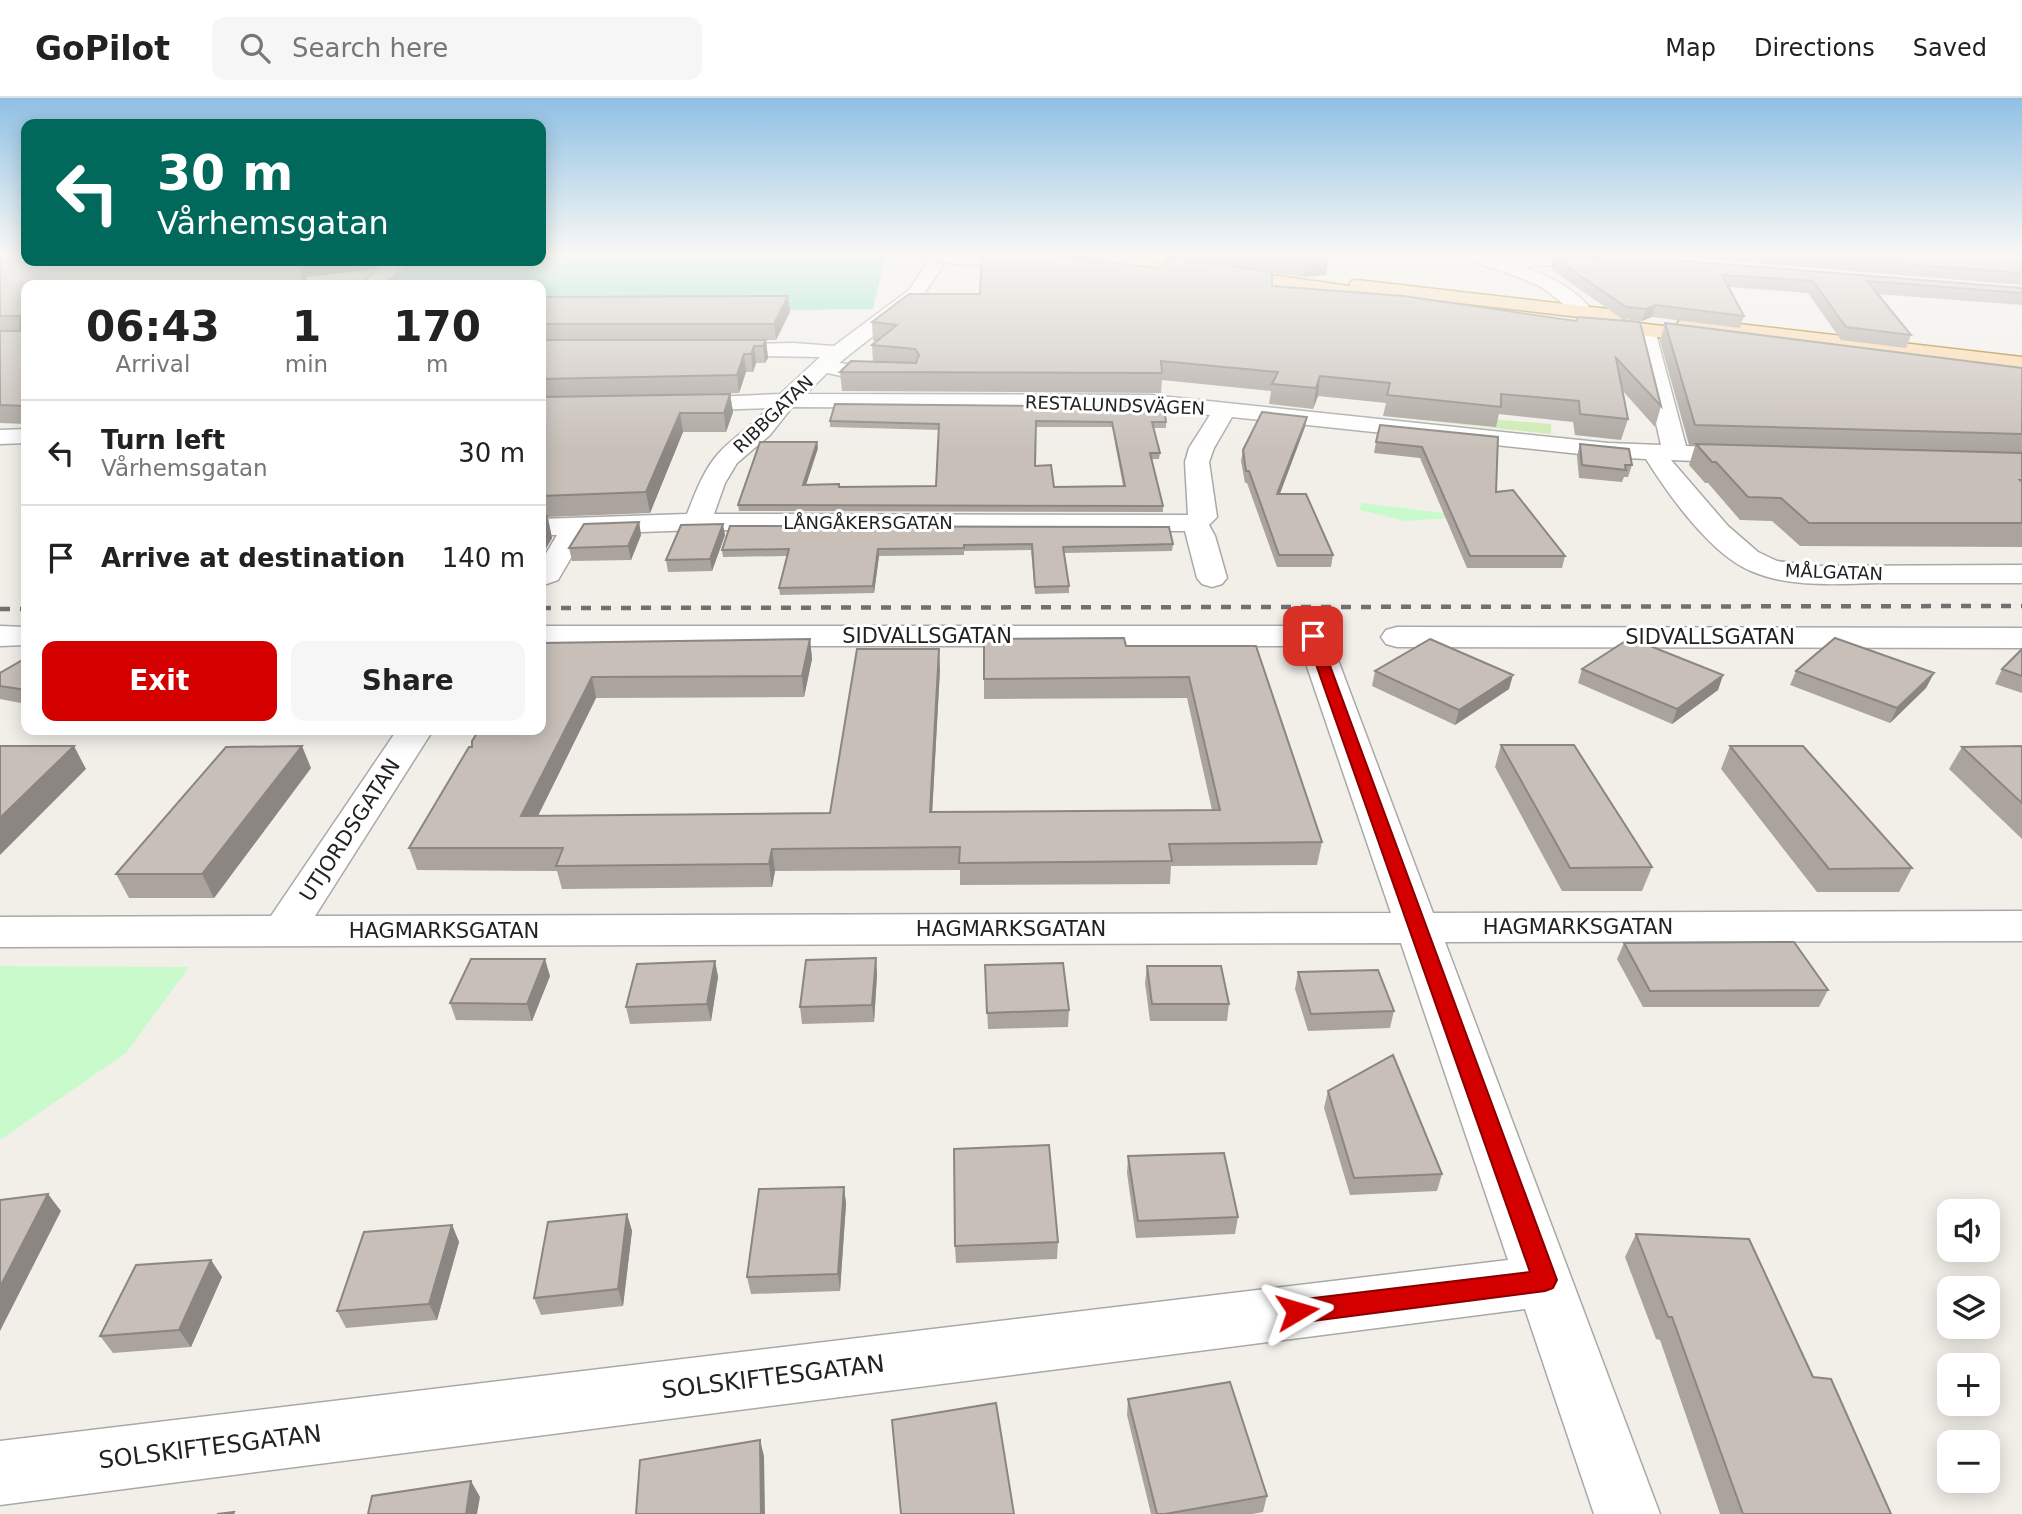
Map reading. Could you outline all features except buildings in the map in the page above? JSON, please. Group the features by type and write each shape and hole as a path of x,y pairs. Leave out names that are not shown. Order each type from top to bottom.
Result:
{"main road":[{"path":"1567,320 2022,377"},
{"path":"1653,320 2022,363"}],"street":[{"name":"RIBBGATAN","path":"697,522 718,470 741,445 762,430 785,402 831,359 881,320"},
{"path":"1609,320 2022,370"},
{"name":"MÅLGATAN","path":"1645,330 1671,441 1663,467 1741,555 1758,565 1814,575 2022,574"},
{"path":"692,349 793,349 831,359 861,374 917,377"},
{"path":"987,380 1169,388 1173,404"},
{"name":"RESTALUNDSVÄGEN","path":"662,404 815,400 1173,404 1667,454 1761,457"},
{"path":"1212,578 1194,523 1203,517 1196,464 1200,450 1221,419 1224,409"},
{"path":"0,438 21,436"},
{"name":"LÅNGÅKERSGATAN","path":"546,527 697,522 1194,523"},
{"path":"546,574 576,526"},
{"path":"0,636 21,636"},
{"name":"SIDVALLSGATAN","path":"546,636 1313,636 1418,928"},
{"name":"SIDVALLSGATAN","path":"1397,637 2022,638"},
{"name":"UTJORDSGATAN","path":"284,931 412,735"},
{"name":"HAGMARKSGATAN","path":"0,932 2022,926"},
{"path":"1418,928 1627,1514"},
{"name":"SOLSKIFTESGATAN","path":"0,1473 1545,1280"}],"green space":[{"path":"546,320 654,320 546,328"},
{"path":"1395,411 1551,424 1551,434 1394,417"},
{"path":"1361,503 1451,514 1451,518 1405,521 1360,510"},
{"path":"0,966 189,967 126,1053 0,1140"}],"railway":[{"path":"546,608 2022,606"},
{"path":"0,609 21,609"}],"route":[{"path":"1297,1311 1545,1280 1313,636"}]}
